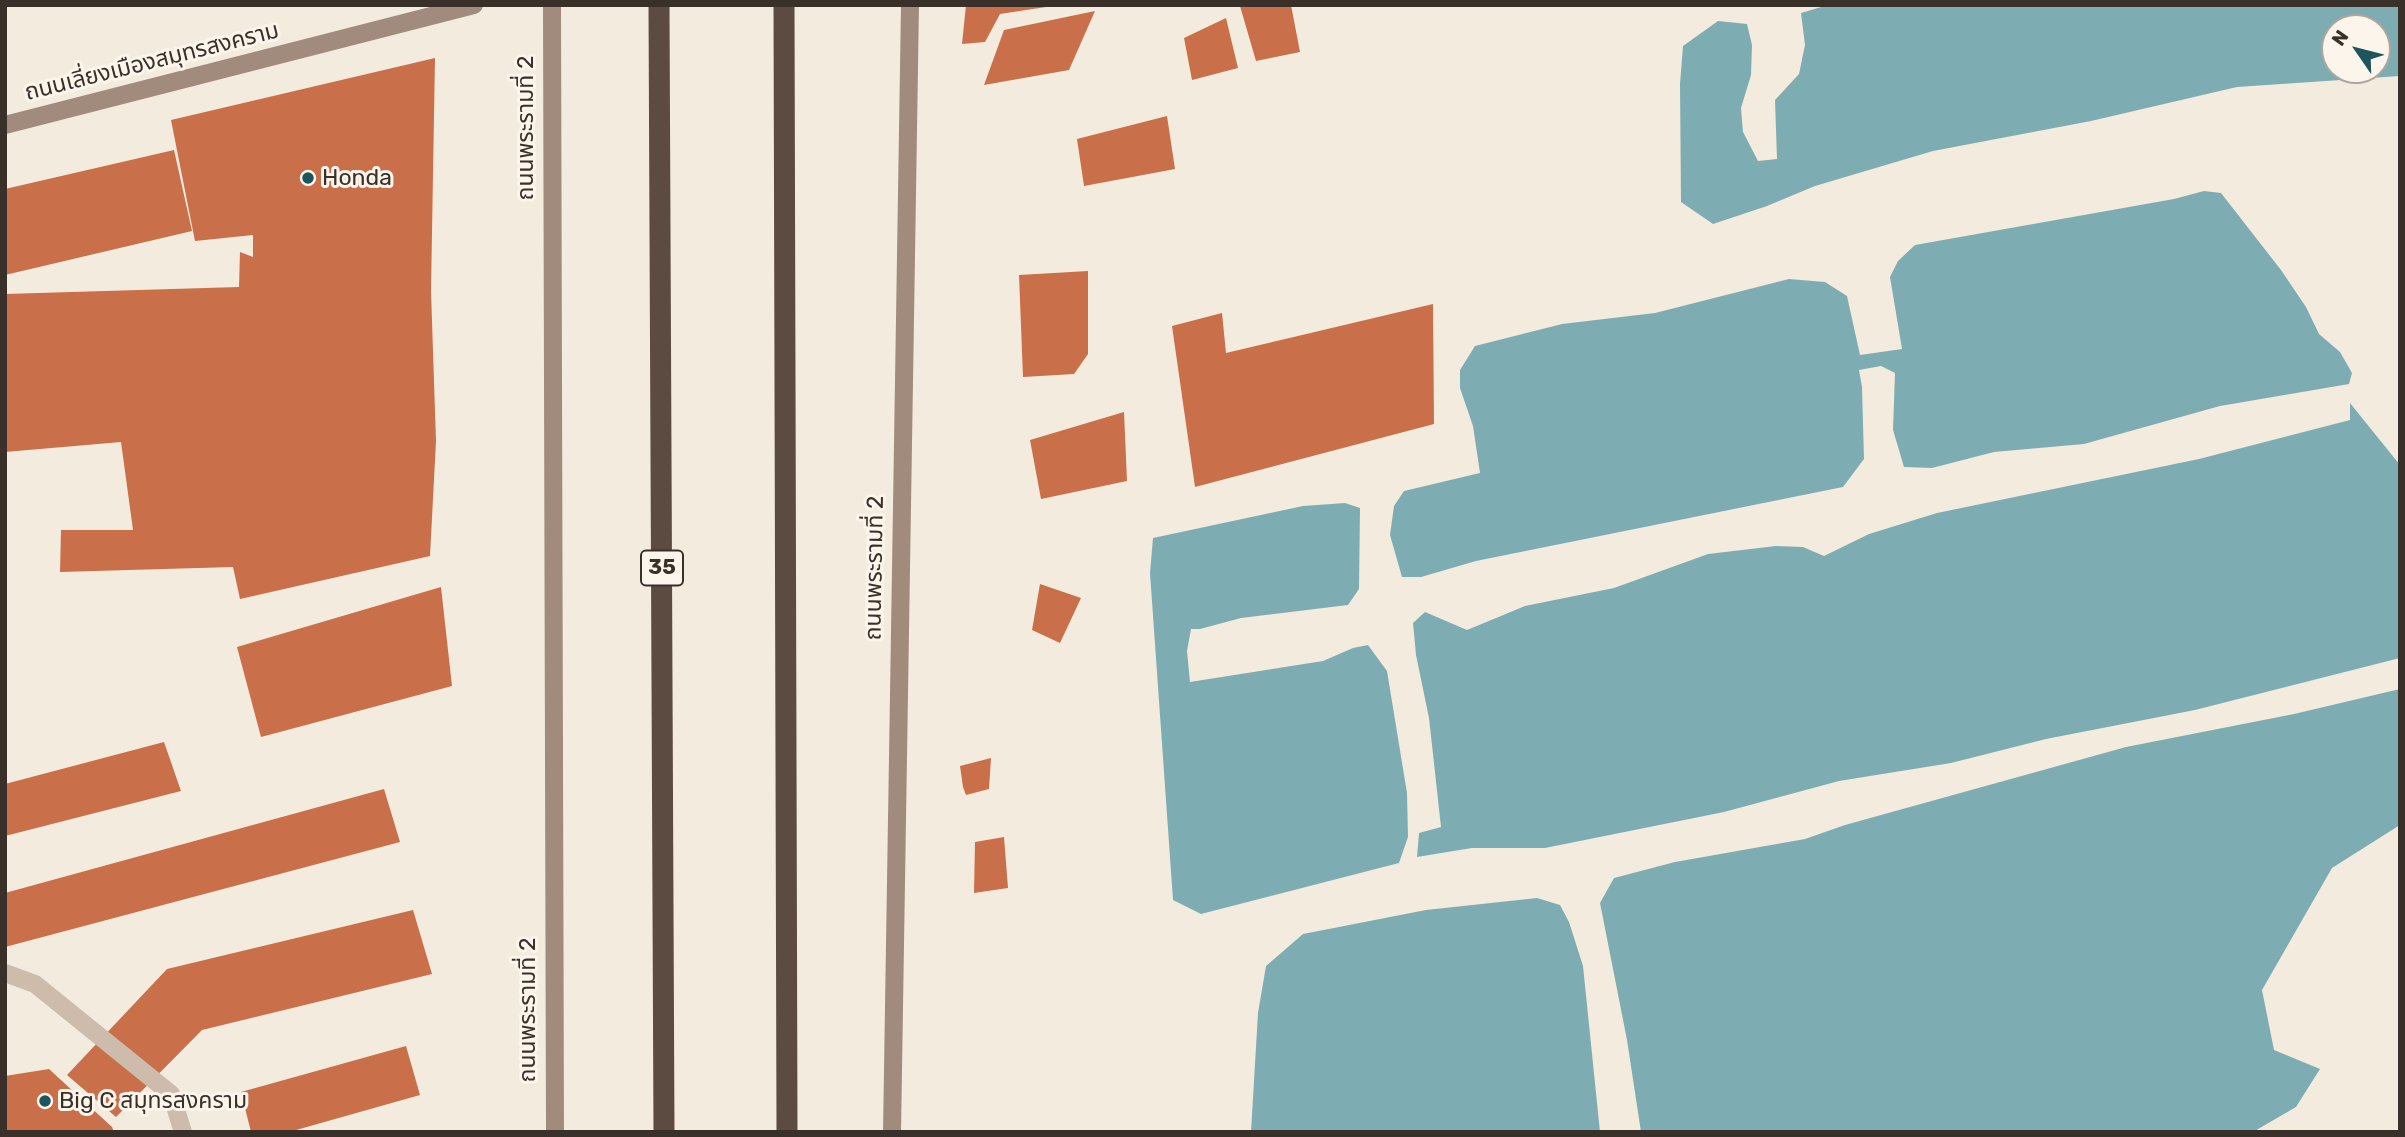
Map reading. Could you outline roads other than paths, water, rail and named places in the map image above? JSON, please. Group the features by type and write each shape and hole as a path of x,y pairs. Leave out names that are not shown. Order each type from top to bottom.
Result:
{"highway":[{"name":"35","path":"660,5 664,1132"},
{"path":"784,5 787,1132"}],"main road":[{"name":"ถนนเลี่ยงเมืองสมุทรสงคราม","path":"5,125 474,5"},
{"name":"ถนนพระรามที่ 2","path":"552,5 555,1132"},
{"name":"ถนนพระรามที่ 2","path":"892,1132 910,5"}],"lane":[{"path":"5,973 35,984 171,1094 183,1132"}],"water":[{"path":"1828,5 2400,5 2400,76 2391,77 2391,14 2321,14 2321,81 2237,87 2091,121 1933,151 1815,186 1713,224 1681,202 1680,84 1683,46 1718,21 1747,24 1752,45 1751,75 1741,108 1743,132 1758,161 1777,159 1775,100 1799,74 1805,45 1801,13"},
{"path":"2204,191 2221,193 2281,270 2306,307 2319,334 2340,352 2352,373 2349,384 2220,406 2084,444 1994,452 1932,468 1904,467 1893,430 1895,373 1881,366 1859,370 1864,459 1843,487 1476,561 1421,577 1402,577 1390,535 1394,506 1404,491 1480,473 1473,426 1460,388 1460,370 1475,346 1562,324 1655,313 1789,279 1825,282 1847,296 1860,355 1902,349 1890,277 1898,261 1915,245 2174,199"},
{"path":"2350,403 2400,465 2400,658 2195,710 2046,739 1951,763 1839,781 1724,812 1545,848 1472,848 1417,857 1419,833 1441,827 1429,718 1416,655 1413,623 1425,612 1467,630 1525,606 1614,588 1708,554 1776,546 1803,547 1824,556 1869,534 1937,513 2199,459 2350,420"},
{"path":"1345,503 1360,508 1359,589 1348,605 1241,618 1191,629 1187,651 1190,682 1323,661 1353,648 1368,645 1387,671 1407,793 1408,837 1399,863 1201,914 1173,900 1150,573 1153,538 1303,506"},
{"path":"2400,689 2400,825 2332,868 2262,990 2274,1050 2320,1069 2296,1107 2253,1132 1641,1132 1627,1040 1600,903 1614,878 1675,862 1805,839 1845,825 2126,747 2294,714"},
{"path":"1537,898 1560,905 1569,922 1583,966 1600,1132 1251,1132 1258,1013 1266,966 1303,934 1426,910"}],"place":[{"name":"Honda","path":"308,178"},
{"name":"Big C สมุทรสงคราม","path":"45,1101"}]}
